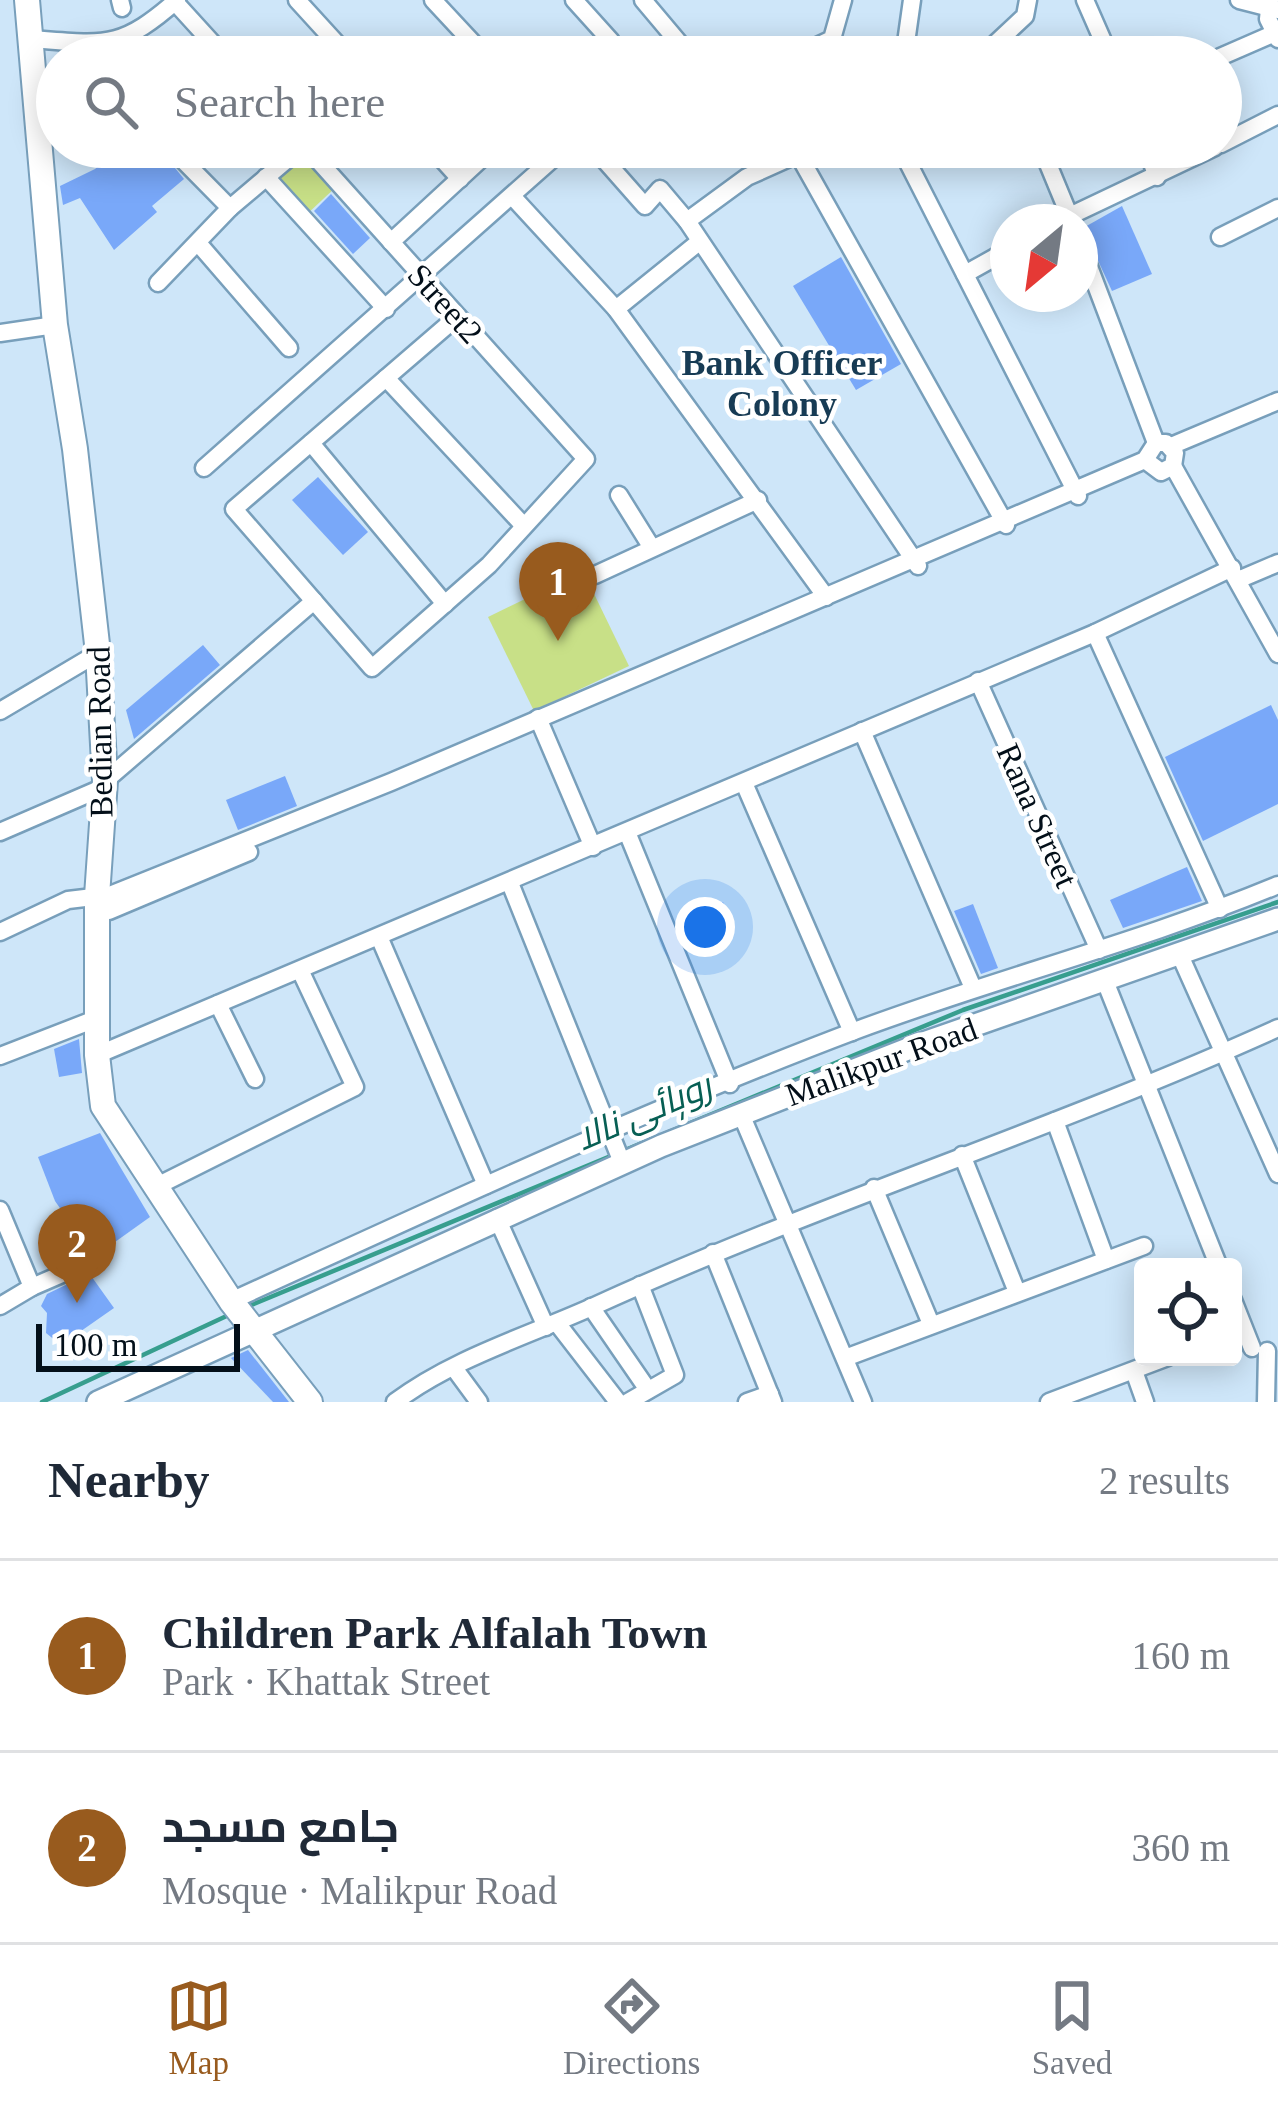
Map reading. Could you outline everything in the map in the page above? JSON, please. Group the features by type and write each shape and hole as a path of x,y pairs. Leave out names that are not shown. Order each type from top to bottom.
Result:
{"main road":[{"name":"Bedian Road","path":"27,0 36,108"},
{"name":"Bedian Road","path":"41,168 55,325 98,653 104,784 97,903 97,1055 103,1106 241,1315 310,1402"}],"street":[{"path":"297,0 330,36"},
{"path":"433,0 466,36"},
{"path":"574,0 606,36"},
{"path":"643,0 673,36"},
{"path":"833,36 843,0"},
{"path":"907,36 912,0"},
{"path":"1004,36 1025,16 1028,0"},
{"path":"1085,0 1101,36"},
{"path":"1239,0 1272,6 1276,36 1242,49"},
{"path":"133,36 176,1 206,36"},
{"path":"30,39 36,40"},
{"path":"1242,133 1278,115"},
{"path":"191,168 230,208"},
{"path":"158,283 230,208 277,168"},
{"name":"Street2","path":"323,168 586,459 524,526"},
{"path":"450,168 460,179"},
{"path":"391,242 472,168"},
{"path":"204,468 543,168"},
{"path":"612,168 645,206 660,189 687,221 916,562"},
{"path":"687,221 767,168"},
{"path":"816,168 1005,523"},
{"path":"911,168 1077,493"},
{"path":"1048,168 1061,204"},
{"path":"1153,168 1156,177"},
{"path":"1098,205 1173,168"},
{"path":"266,177 386,309"},
{"path":"512,196 616,309 826,597"},
{"path":"1220,237 1278,208"},
{"path":"616,309 699,242"},
{"path":"198,243 290,349"},
{"path":"965,274 990,260"},
{"path":"1098,286 1168,453 1278,654"},
{"path":"386,378 524,526 373,668 234,509 311,443 386,378 458,316"},
{"path":"0,333 55,325"},
{"path":"0,932 68,900 97,903 183,873 1147,463 1278,400"},
{"path":"1147,463 1161,472 1168,453 1278,412"},
{"path":"311,443 445,604"},
{"path":"619,495 652,548"},
{"path":"595,575 758,500"},
{"path":"540,723 916,562"},
{"path":"97,1055 380,939 978,681 1235,574 1278,563"},
{"path":"0,832 104,784 314,601"},
{"path":"1095,633 1220,909"},
{"path":"0,711 98,653"},
{"name":"Rana Street","path":"978,681 1099,950"},
{"path":"540,723 593,847"},
{"path":"862,731 973,988"},
{"path":"744,783 852,1032"},
{"path":"628,832 730,1084"},
{"path":"510,883 617,1149"},
{"path":"241,1315 486,1185 617,1149 730,1084 852,1032 1220,909 1278,885"},
{"name":"Malikpur Road","path":"98,1402 241,1315 497,1218 617,1149 741,1114 1278,919"},
{"path":"380,939 486,1185"},
{"path":"1179,953 1220,1054 1278,1174"},
{"path":"153,1188 356,1087 300,970"},
{"path":"1105,981 1216,1258"},
{"path":"218,1004 254,1079"},
{"path":"0,1056 98,1018"},
{"path":"394,1402 454,1368 786,1222 1146,1086 1278,1028"},
{"path":"741,1114 861,1397 840,1402"},
{"path":"1055,1121 1106,1260"},
{"path":"962,1155 1017,1292"},
{"path":"874,1188 931,1324"},
{"path":"0,1210 32,1287"},
{"path":"497,1218 551,1325 618,1402"},
{"path":"845,1358 1144,1246"},
{"path":"713,1253 772,1398 747,1402"},
{"path":"0,1306 69,1271"},
{"path":"628,1402 675,1375 640,1285"},
{"path":"591,1307 648,1390"},
{"path":"1242,1314 1266,1351 1266,1402"},
{"path":"1061,1400 1146,1366"},
{"path":"454,1368 479,1402"},
{"path":"1134,1371 1145,1402"}],"green space":[{"path":"288,168 320,168 337,186 305,216 273,181"},
{"path":"583,571 629,666 534,711 488,617"}],"building":[{"path":"175,168 184,179 152,206 157,212 114,250 80,198 63,205 60,186 95,169"},
{"path":"331,194 370,238 353,254 314,211"},
{"path":"1122,206 1152,274 1112,291 1098,261 1098,220"},
{"path":"841,257 901,364 856,390 793,286"},
{"path":"318,477 368,532 343,555 292,500"},
{"path":"203,645 220,665 134,739 126,710"},
{"path":"1271,705 1278,720 1278,804 1203,841 1165,757"},
{"path":"285,776 297,806 238,830 226,800"},
{"path":"1187,867 1202,901 1123,928 1110,900"},
{"path":"723,902 734,927 698,943 687,918"},
{"path":"973,904 998,968 981,974 954,911"},
{"path":"79,1039 82,1073 59,1077 54,1049"},
{"path":"100,1133 150,1217 94,1257 55,1201 38,1157"},
{"path":"84,1266 114,1308 61,1345 46,1333 47,1313 41,1306 47,1294 78,1279"},
{"path":"248,1350 289,1402 273,1402 231,1358"}],"waterway":[{"name":"روہائی نالا","path":"249,1306 963,1010 1278,902"},
{"name":"روہائی نالا","path":"42,1402 233,1313"}],"place":[{"name":"Children Park Alfalah Town","path":"558,641"},
{"name":"جامع مسجد","path":"77,1303"}],"district":[{"name":"Bank Officer Colony","path":"782,382"}]}
